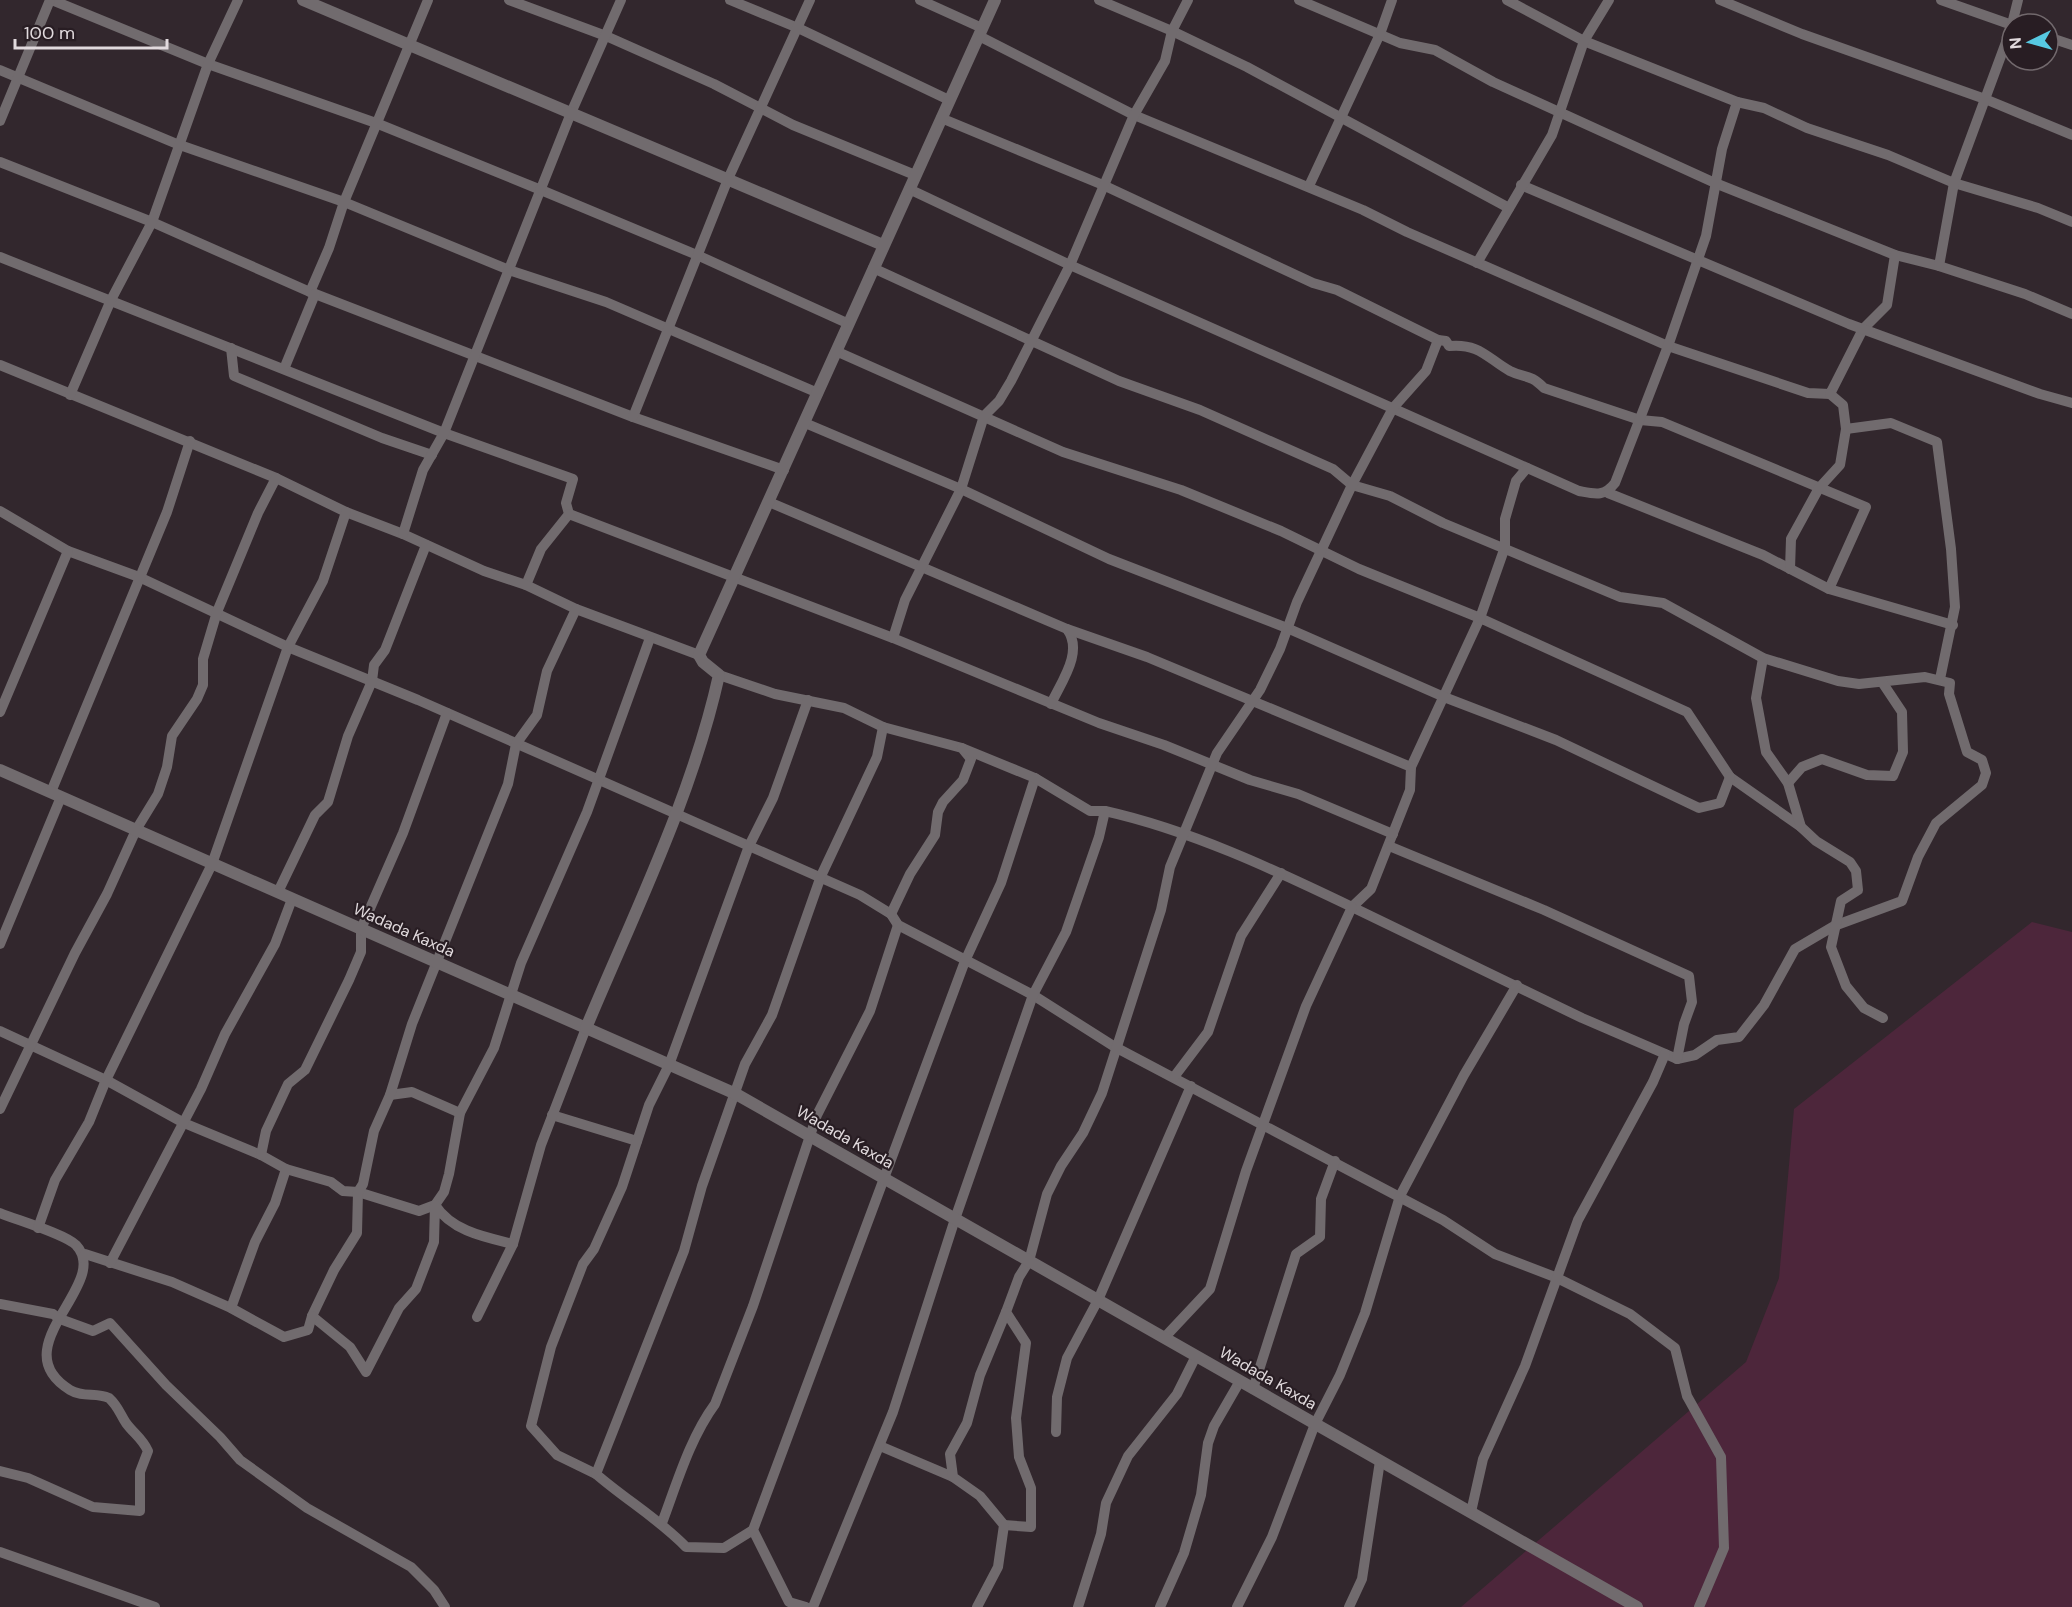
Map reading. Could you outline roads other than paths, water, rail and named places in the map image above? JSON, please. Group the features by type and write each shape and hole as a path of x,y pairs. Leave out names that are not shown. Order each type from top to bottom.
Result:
{"street":[{"path":"0,121 16,77 51,0 208,64 376,123 697,255 849,324"},
{"path":"70,395 111,300 152,222 177,144 208,64 238,0"},
{"path":"303,0 883,245"},
{"path":"284,369 344,202 428,0"},
{"path":"509,0 606,36 759,106 793,125 915,175"},
{"path":"404,534 423,470 444,433 571,113 621,0"},
{"path":"730,0 798,28 949,100"},
{"path":"633,417 728,179 759,106 810,0"},
{"path":"920,0 1134,114 1309,186 1477,263 1668,346 1808,393 1830,394 1843,405 1846,429 1840,465 1819,488 1791,539 1790,569"},
{"path":"699,655 838,352 883,245 995,0"},
{"path":"1099,0 1172,31 1509,208"},
{"path":"893,638 905,600 920,567 961,489 984,416 999,401 1070,266 1134,114 1165,61 1172,31 1188,0"},
{"path":"1299,0 1400,43 1435,50 1493,82 1559,114 1715,183 1895,255 1939,266 2025,294 2072,314"},
{"path":"1309,186 1380,34 1392,0"},
{"path":"1507,0 1584,41 1737,102 1764,108 1807,128 1888,155 1954,183 2038,208 2072,222"},
{"path":"1477,263 1521,185 1541,156 1559,114 1584,41 1608,0"},
{"path":"1720,0 1802,34 1985,99 2072,135"},
{"path":"1941,0 2000,21"},
{"path":"1939,266 1954,183 2000,58"},
{"path":"0,70 177,144 344,202 509,270 606,302 818,393"},
{"path":"1608,493 1615,483 1640,420 1706,236 1715,183 1737,102"},
{"path":"941,118 1103,185 1313,283 1337,290 1438,340 1446,341 1449,346 1483,350 1512,372 1533,377 1544,388 1640,420 1662,422 1866,507 1829,589"},
{"path":"0,162 152,222 312,293 633,417 784,470"},
{"path":"1521,185 1863,329 2040,394 2072,403"},
{"path":"909,189 1070,266 1579,491 1597,495 1608,493 1763,555 1829,589 1953,625"},
{"path":"1830,394 1863,329 1887,304 1895,255"},
{"path":"0,257 444,433 573,479 566,503 569,514"},
{"path":"0,364 70,395 190,441 276,478 346,512 404,534 484,571 526,585 576,609 699,655 703,662 719,675 775,694 844,708 883,727 962,748 1035,778 1090,811 1126,814 1281,873 1582,1018 1677,1059 1695,1055 1717,1040 1739,1037 1764,1005 1796,949 1834,926 1902,901 1918,857 1936,823 1982,785 1986,773 1982,760 1966,753 1949,694 1950,683 1924,677 1859,684 1838,681 1763,658 1663,603 1620,597 1443,523 1390,496 1352,485 1333,469 1200,410 1119,381 873,268"},
{"path":"954,1477 950,1454 966,1423 980,1375 1019,1277 1029,1261 1047,1194 1061,1166 1083,1133 1102,1093 1161,910 1170,867 1182,835 1212,765 1253,700 1280,649 1287,628 1352,485 1393,408 1426,371 1438,340"},
{"path":"231,348 234,376 382,438 432,455"},
{"path":"838,352 1063,452 1191,494 1281,531 1321,551 1471,617 1480,618 1688,712 1730,777 1801,827 1816,841 1850,862 1856,871 1858,890 1841,901 1831,947 1846,986 1864,1008 1882,1018"},
{"path":"805,423 961,489 1109,559 1287,628 1444,697 1556,740 1699,808 1720,803 1730,777"},
{"path":"1846,429 1892,423 1937,442 1952,549 1955,607 1940,679"},
{"path":"0,944 139,577 168,512 190,441"},
{"path":"1164,1338 1210,1289 1263,1123 1306,1006 1352,906 1371,889 1389,846 1410,790 1411,767 1480,618 1505,547 1505,519 1516,481 1527,468"},
{"path":"0,1109 30,1044 107,894 136,830 163,783 172,736 197,699 203,685 203,659 217,612 254,521 276,478"},
{"path":"769,502 1067,629 1147,657 1411,767"},
{"path":"0,511 68,551 139,577 288,647 447,713 821,876 891,914 898,925 1033,995 1115,1047 1400,1196 1443,1220 1495,1254 1555,1277 1630,1314 1675,1348 1687,1396 1721,1457 1724,1548 1699,1607"},
{"path":"38,1228 56,1180 85,1130 106,1080 212,864 288,647 322,581 346,512"},
{"path":"569,514 893,638 1051,704 1164,745 1250,780 1298,794 1393,834"},
{"path":"526,585 541,549 569,514"},
{"path":"278,892 315,815 328,802 348,736 372,681 374,665 385,650 426,545"},
{"path":"0,712 68,551"},
{"path":"0,1471 28,1478 93,1507 140,1511 140,1472 148,1451 141,1437 126,1423 120,1408 110,1398 83,1396 56,1379 45,1360 45,1347 49,1332 60,1319 77,1283 82,1258 85,1254 172,1282 231,1308 284,1337 308,1330 312,1316 334,1270 357,1233 358,1192 363,1184 374,1131 390,1095 412,1024 508,784 516,744 537,715 547,671 576,609"},
{"path":"1051,704 1070,665 1074,648 1073,638 1067,629"},
{"path":"312,1316 350,1347 366,1372 399,1308 416,1289 434,1242 435,1205 444,1192 460,1113 494,1048 521,963 567,859 650,638"},
{"path":"1763,658 1756,698 1766,752 1788,783 1801,827"},
{"path":"477,1317 513,1244 531,1177 552,1115 675,814 712,707 719,675"},
{"path":"1788,783 1802,767 1822,759 1867,775 1893,776 1903,752 1902,712 1882,682"},
{"path":"808,700 773,798 749,846 669,1065 649,1105 622,1187 601,1235 583,1264 551,1347 531,1426 557,1455 596,1474 624,1499 662,1522 687,1547 724,1548 753,1530 886,1179 965,960 1001,883 1035,778"},
{"path":"261,1155 266,1131 288,1084 305,1070 350,980 361,952 361,929 404,833 447,713"},
{"path":"596,1474 684,1251 702,1186 746,1064 772,1015 821,876 877,757 883,727"},
{"path":"891,914 910,874 935,835 938,812 943,802 963,780 971,759 962,748"},
{"name":"Wadada Kaxda","path":"0,770 736,1094 1637,1607"},
{"path":"813,1607 880,1446 955,1219 1033,995 1066,932 1100,837 1105,811"},
{"path":"1389,846 1544,910 1689,976 1692,1002 1684,1024 1677,1059"},
{"path":"1174,1077 1208,1032 1241,936 1281,873"},
{"path":"110,1263 184,1123 225,1034 275,945 292,899"},
{"path":"662,1522 684,1463 706,1416 715,1404 753,1306 828,1091 870,1011 898,925"},
{"path":"1237,1607 1272,1537 1316,1424 1340,1375 1365,1313 1400,1196 1464,1075 1517,985"},
{"path":"0,1031 106,1080 184,1123 261,1155 286,1169 331,1182 343,1191 358,1192 419,1211 435,1205"},
{"path":"1471,1512 1483,1458 1525,1365 1555,1277 1578,1220 1653,1082 1665,1054"},
{"path":"1056,1432 1057,1397 1067,1358 1098,1300 1191,1086"},
{"path":"390,1095 412,1092 460,1113"},
{"path":"552,1115 637,1141"},
{"path":"1253,1389 1296,1254 1320,1237 1321,1199 1335,1161"},
{"path":"231,1308 255,1242 275,1203 286,1169"},
{"path":"435,1205 444,1219 477,1235 513,1244"},
{"path":"0,1213 76,1246 82,1258"},
{"path":"0,1305 53,1314 60,1319 93,1330 110,1323 152,1371 220,1437 240,1460 307,1508 411,1567 434,1590 445,1607"},
{"path":"1004,1525 1031,1527 1031,1488 1019,1457 1016,1418 1026,1343 1006,1312"},
{"path":"1078,1607 1101,1534 1106,1503 1132,1447 1153,1427 1177,1394 1196,1356"},
{"path":"1160,1607 1190,1534 1201,1495 1208,1443 1214,1426 1240,1381"},
{"path":"880,1446 954,1477 981,1496 1004,1525 998,1567 977,1607"},
{"path":"1349,1607 1362,1579 1380,1461"},
{"path":"753,1530 789,1605 806,1607"},
{"path":"0,1552 155,1607"}]}
